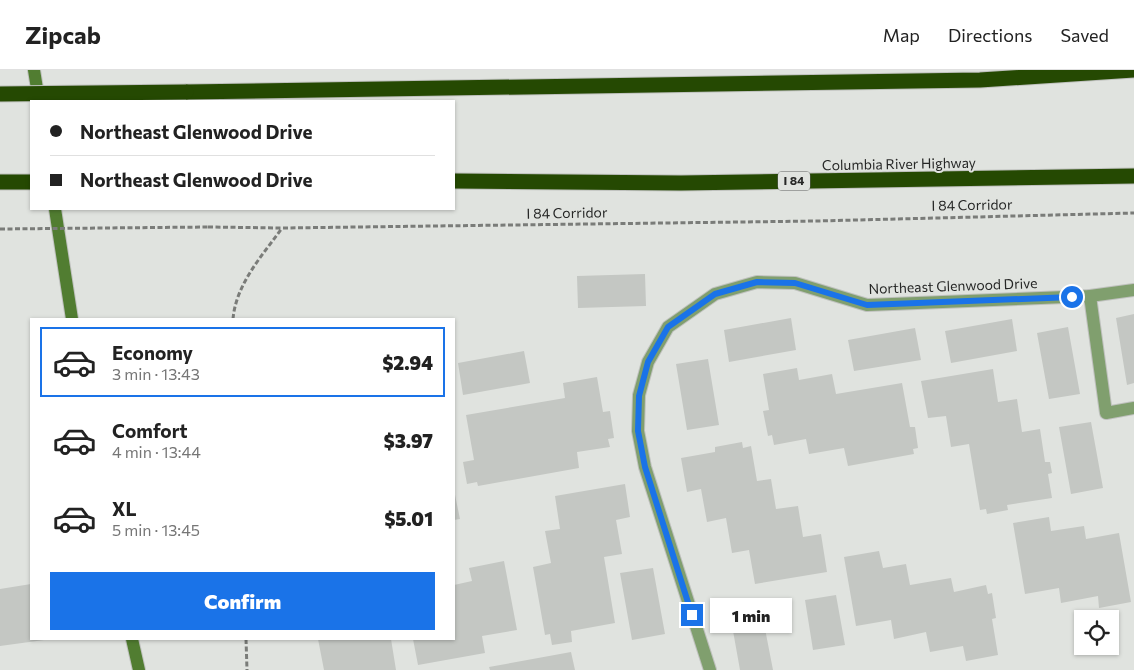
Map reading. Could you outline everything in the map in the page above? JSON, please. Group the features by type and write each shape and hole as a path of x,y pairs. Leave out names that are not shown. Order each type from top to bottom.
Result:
{"highway":[{"path":"0,94 980,80 1134,70"},
{"name":"Columbia River Highway","path":"455,181 681,183 1134,176"},
{"path":"0,182 30,182"}],"main road":[{"path":"34,70 39,100"},
{"path":"55,210 72,318"},
{"path":"132,640 139,670"}],"street":[{"name":"Northeast Glenwood Drive","path":"710,670 645,467 638,431 639,396 648,362 668,327 715,294 757,282 795,283 867,305 1090,296 1134,290"},
{"path":"1090,296 1106,413 1134,408"}],"path":[{"name":"I 84 Corridor","path":"0,229 282,228 797,221 1134,213"},
{"path":"233,318 240,290 253,268 282,228"},
{"path":"246,640 248,670"}],"building":[{"path":"645,274 646,306 578,308 577,276"},
{"path":"1134,314 1134,383 1127,385 1116,318"},
{"path":"791,318 796,350 729,362 724,330"},
{"path":"1012,319 1017,351 951,363 945,331"},
{"path":"1068,327 1080,394 1049,399 1037,333"},
{"path":"915,328 921,360 854,371 848,340"},
{"path":"524,351 530,383 463,395 458,363"},
{"path":"708,359 719,425 687,430 676,364"},
{"path":"797,368 799,380 832,374 836,394 902,383 910,427 915,427 918,448 913,449 914,454 848,466 844,448 809,454 806,439 774,445 772,435 768,436 763,411 769,410 763,374"},
{"path":"993,369 998,402 1017,399 1022,432 1040,429 1045,462 1050,462 1052,473 1048,474 1052,498 1007,505 1008,510 987,514 986,509 980,510 969,444 951,447 946,416 928,418 921,381"},
{"path":"597,377 603,412 610,411 614,438 608,439 610,447 577,452 579,468 478,486 477,482 467,484 463,462 474,460 466,415 565,398 563,383"},
{"path":"1091,422 1103,488 1071,494 1059,427"},
{"path":"742,442 743,448 751,446 757,481 771,479 776,509 798,506 803,537 821,534 827,572 755,584 749,550 732,553 726,518 707,522 701,489 687,492 681,458 715,452 715,447"},
{"path":"625,484 630,517 616,520 622,554 604,557 615,623 571,631 572,642 552,645 550,634 545,635 533,567 551,563 545,531 560,529 555,496"},
{"path":"455,495 460,519 455,520"},
{"path":"1049,517 1051,531 1084,526 1086,539 1119,533 1131,602 1099,608 1098,596 1061,603 1059,588 1025,594 1013,523"},
{"path":"879,551 883,568 906,564 910,585 951,578 954,592 986,585 988,594 992,593 996,618 992,619 998,655 966,661 963,646 930,652 926,632 894,639 891,620 856,626 844,557"},
{"path":"504,561 517,630 482,636 485,653 418,665 413,640 455,640 455,585 472,581 469,568"},
{"path":"653,568 665,634 632,640 620,573"},
{"path":"30,584 30,640 44,640 0,646 0,589"},
{"path":"836,595 845,645 813,650 805,600"},
{"path":"761,608 773,670 740,670 730,614"},
{"path":"318,640 391,640 396,670 324,670"},
{"path":"571,652 575,670 490,670 489,667"}],"route":[{"path":"692,615 645,467 638,431 639,396 648,362 668,327 715,294 757,282 795,283 867,305 1072,297"}]}
